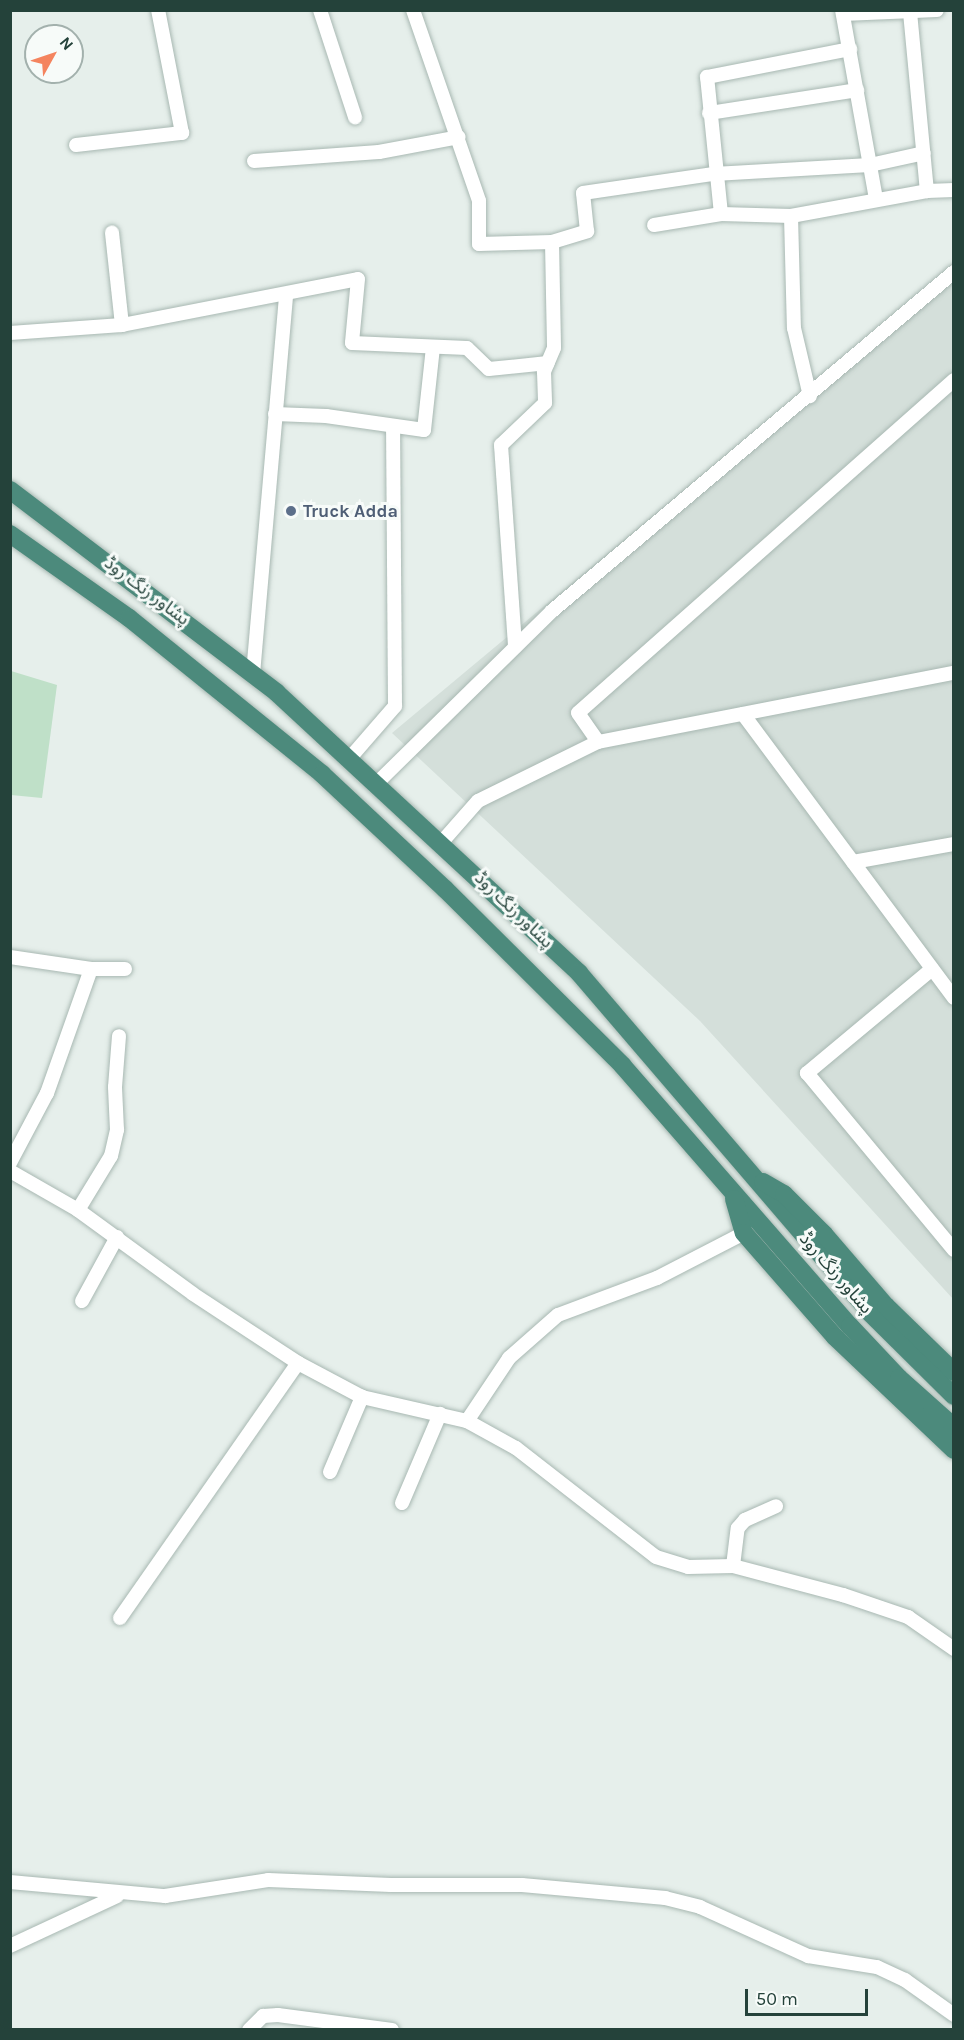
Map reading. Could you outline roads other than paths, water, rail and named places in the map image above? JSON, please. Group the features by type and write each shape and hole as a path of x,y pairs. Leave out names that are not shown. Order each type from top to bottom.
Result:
{"highway":[{"name":"پشاور رنگ روڈ","path":"10,490 253,674 441,843 579,973 750,1176 870,1313 954,1396"},
{"name":"پشاور رنگ روڈ","path":"10,534 129,618 322,774 622,1065 734,1197 850,1326 898,1378 954,1427"},
{"path":"750,1176 784,1194 954,1372"},
{"path":"734,1197 744,1233 835,1337 891,1395 954,1450"}],"street":[{"path":"76,145 182,133 158,10"},
{"path":"320,10 355,117"},
{"path":"413,10 459,137 479,201 479,244 552,242 587,231 583,193 714,174 870,165 924,153"},
{"path":"876,199 843,13 937,10"},
{"path":"910,12 927,190"},
{"path":"721,214 714,174 707,77 850,49"},
{"path":"709,113 857,90"},
{"path":"254,160 379,152 459,137"},
{"path":"654,225 721,214 791,216 927,190 954,190"},
{"path":"791,216 794,328 810,396"},
{"path":"112,233 122,325"},
{"path":"515,647 501,445 545,403 544,372 554,348 552,242"},
{"path":"376,784 552,611 810,396 954,272"},
{"path":"10,333 122,325 358,279 352,343 467,348 489,369 548,363"},
{"path":"253,674 286,294"},
{"path":"275,414 326,416 424,430 433,347"},
{"path":"598,742 578,713 951,389"},
{"path":"349,759 395,706 393,426"},
{"path":"441,843 478,801 598,742 954,673"},
{"path":"743,714 954,998"},
{"path":"853,862 954,844"},
{"path":"10,957 91,969 125,969"},
{"path":"10,1163 47,1093 91,969"},
{"path":"932,969 807,1073 954,1250"},
{"path":"78,1210 111,1156 117,1130 115,1087 119,1036"},
{"path":"10,1171 78,1210 193,1294 298,1363 362,1397 467,1421 516,1448 656,1557 688,1567 733,1566 908,1617 954,1649"},
{"path":"467,1421 509,1358 558,1315 657,1278 744,1233"},
{"path":"82,1300 117,1237"},
{"path":"120,1618 298,1363"},
{"path":"330,1473 362,1397"},
{"path":"402,1503 440,1414"},
{"path":"733,1566 738,1528 745,1520 776,1506"},
{"path":"10,1882 120,1895 165,1896 268,1880 391,1886 522,1885 665,1898 700,1907 808,1956 877,1967 905,1980 954,2015"},
{"path":"10,1946 120,1895"},
{"path":"249,2030 263,2016 278,2015 392,2030"}],"place":[{"name":"Truck Adda","path":"291,511"}]}
